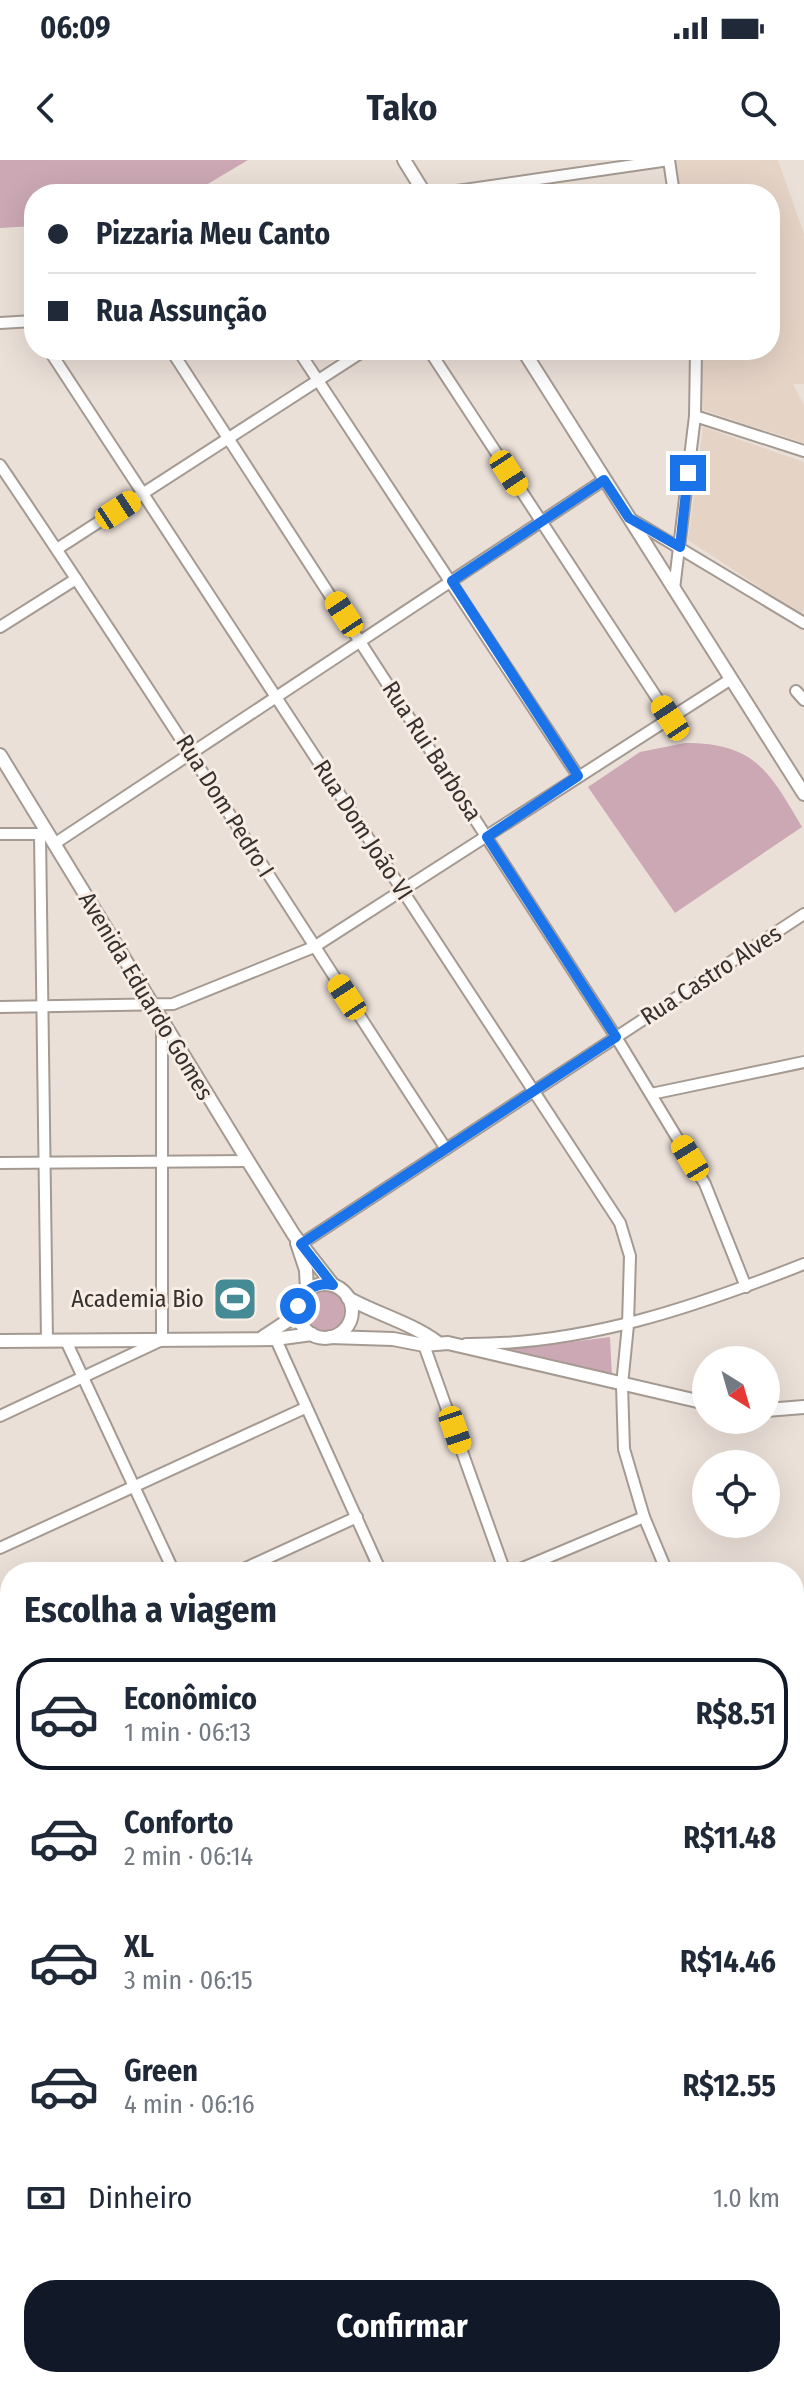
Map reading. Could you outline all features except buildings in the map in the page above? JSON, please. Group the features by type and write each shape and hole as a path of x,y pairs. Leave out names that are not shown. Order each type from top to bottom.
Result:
{"street":[{"path":"404,160 419,184"},
{"path":"505,184 669,160 673,184"},
{"path":"0,323 24,323"},
{"name":"Rua Dom João VI","path":"56,360 620,1223 630,1256 622,1385 624,1449 644,1517 663,1562"},
{"name":"Rua Rui Barbosa","path":"178,360 651,1094 705,1184 746,1287"},
{"path":"305,360 578,776"},
{"path":"57,549 349,360"},
{"path":"436,360 670,718"},
{"path":"529,360 804,794"},
{"path":"674,589 695,416 696,360"},
{"path":"695,416 804,451"},
{"name":"Rua Dom Pedro I","path":"0,465 191,752 446,1149"},
{"path":"0,834 47,837 191,752 604,480"},
{"path":"629,518 804,623"},
{"path":"0,627 76,579"},
{"path":"789,615 804,629"},
{"path":"0,1007 173,1004 314,947 731,679"},
{"path":"796,691 804,700"},
{"name":"Avenida Eduardo Gomes","path":"0,755 162,1025 298,1242 333,1285"},
{"path":"47,837 43,1007 47,1341"},
{"name":"Rua Castro Alves","path":"298,1242 446,1149 804,914"},
{"path":"162,1025 162,1340"},
{"path":"651,1094 804,1062"},
{"path":"0,1163 248,1161"},
{"path":"298,1242 306,1270 307,1291"},
{"path":"0,1341 162,1340 312,1334 511,1343 573,1337 628,1325 746,1287 804,1264"},
{"path":"312,1334 305,1330 298,1314 301,1298 319,1284 333,1285 348,1298 434,1341 692,1400"},
{"path":"330,1337 347,1325 351,1312 348,1298"},
{"path":"270,1336 298,1314"},
{"path":"270,1336 377,1562"},
{"path":"0,1416 162,1340"},
{"path":"66,1341 169,1562"},
{"path":"434,1341 502,1562"},
{"path":"780,1409 804,1407"},
{"path":"0,1548 305,1408"},
{"path":"259,1562 357,1517"},
{"path":"537,1562 644,1517"}],"shaded area":[{"path":"0,160 248,160 208,184 24,184 24,227 0,228"},
{"path":"672,160 778,160 804,234 804,384 793,384 804,405 804,443 703,410 701,360 780,360 780,184 676,184"},
{"path":"703,427 804,462 802,615 688,540"},
{"path":"685,743 728,748 757,764 780,790 802,827 675,913 588,787 640,752"},
{"path":"322,1289 337,1296 344,1311 337,1326 322,1333 307,1326 300,1311 307,1296"},
{"path":"610,1337 612,1377 496,1348 532,1347"}],"place":[{"name":"Academia Bio","path":"235,1299"}],"route":[{"path":"298,1306 312,1287 333,1285 301,1244 616,1037 487,837 578,776 452,581 604,480 629,518 680,547 688,473"}]}
